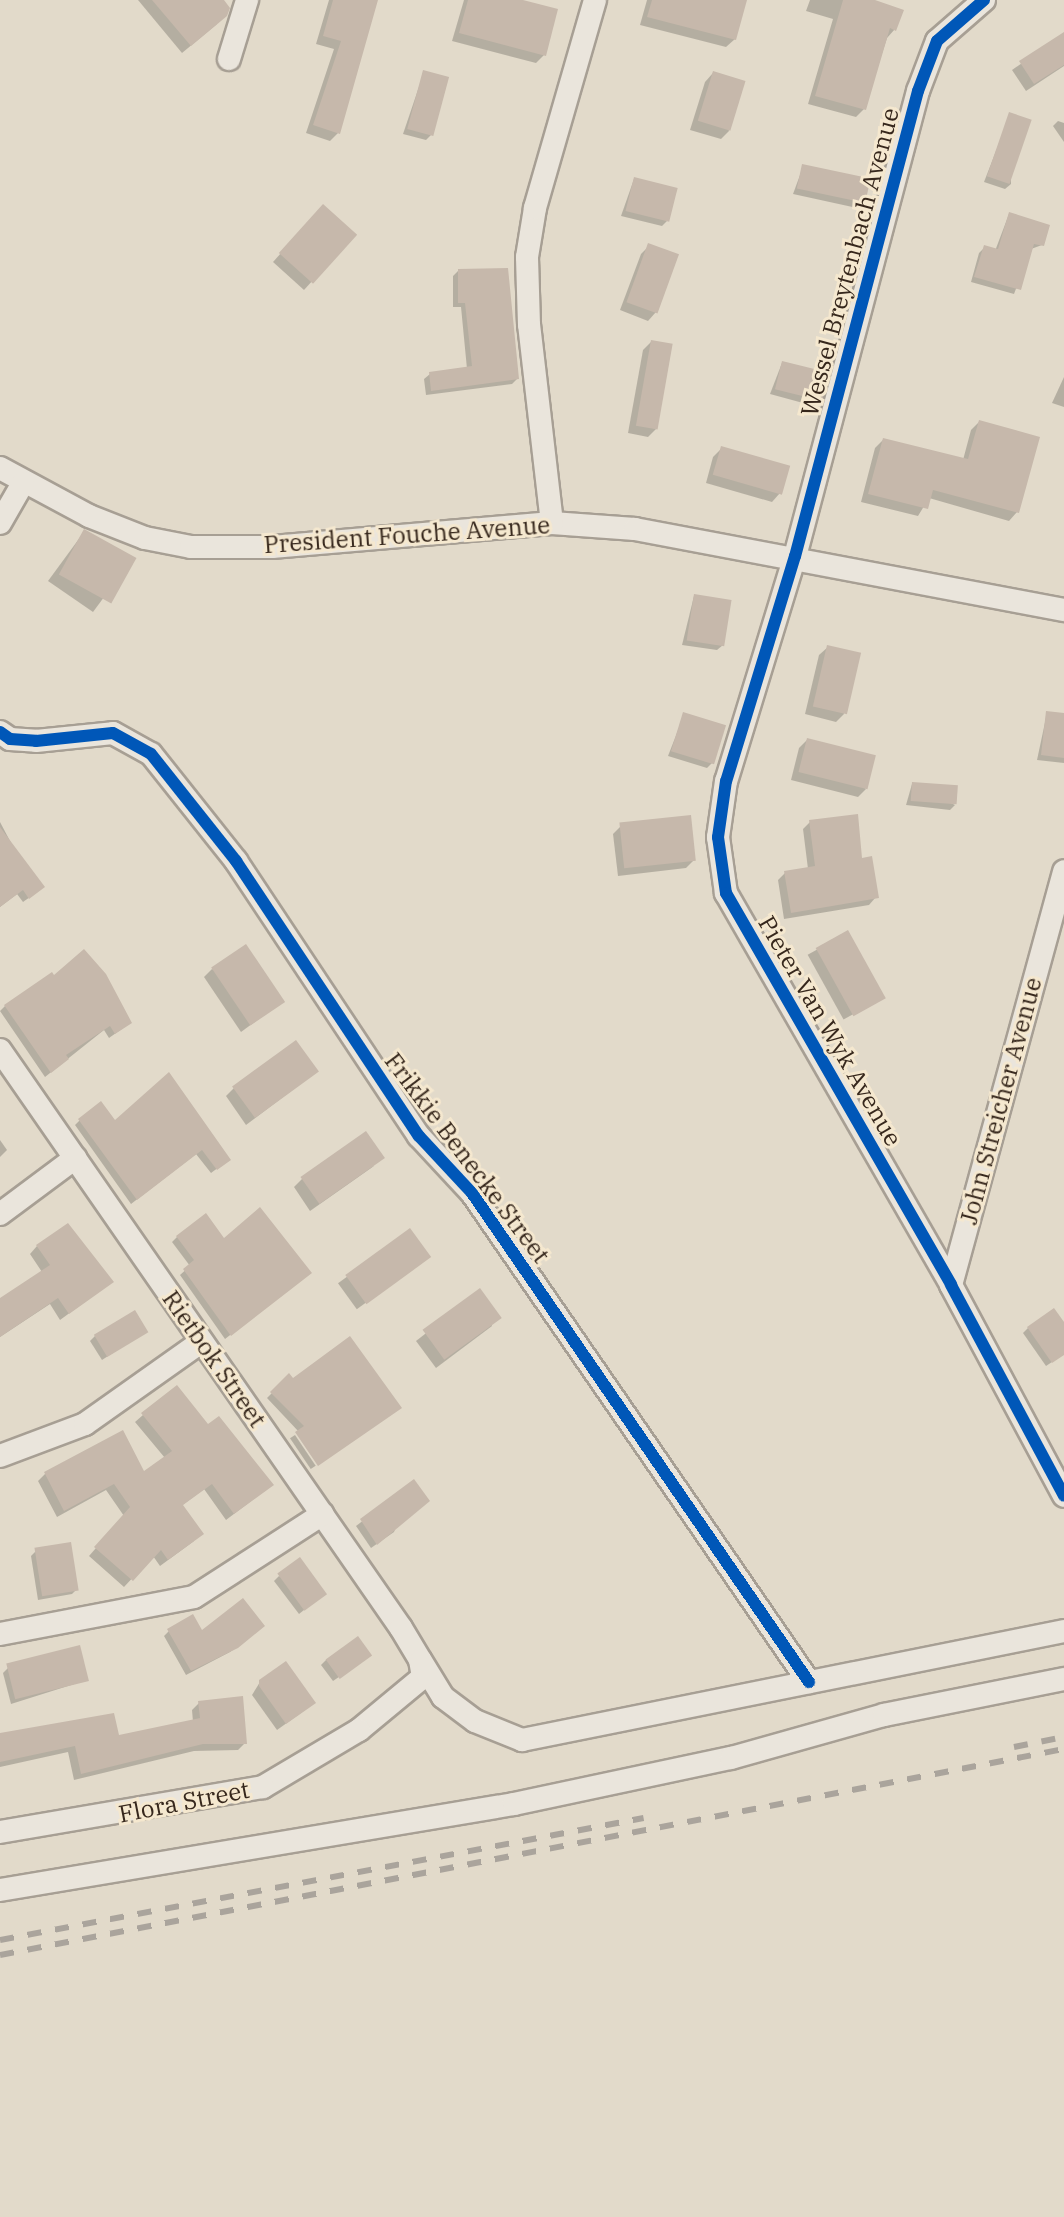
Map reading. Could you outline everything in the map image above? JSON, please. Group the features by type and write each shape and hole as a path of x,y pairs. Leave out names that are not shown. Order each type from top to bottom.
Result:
{"street":[{"path":"229,59 247,0"},
{"path":"552,523 529,325 527,257 535,208 595,0"},
{"name":"Wessel Breytenbach Avenue","path":"795,556 918,91 937,41 984,0"},
{"name":"President Fouche Avenue","path":"0,468 23,483 145,538 191,547 272,547 552,523 635,529 795,556 1064,610"},
{"path":"0,523 23,483"},
{"name":"Pieter Van Wyk Avenue","path":"795,556 726,781 718,837 726,893 951,1285 1064,1496"},
{"name":"Frikkie Benecke Street","path":"0,732 10,739 36,741 113,733 151,754 236,861 396,1105 472,1193 809,1682"},
{"name":"John Streicher Avenue","path":"951,1285 1064,871"},
{"name":"Rietbok Street","path":"0,1050 323,1514 443,1697 475,1721 522,1740 1064,1631"},
{"path":"0,1214 75,1158"},
{"path":"0,1456 85,1424 201,1342"},
{"path":"0,1634 194,1597 323,1514"},
{"name":"Flora Street","path":"0,1832 263,1787 306,1765 408,1695 420,1684 422,1665"},
{"path":"0,1890 514,1804 731,1758 884,1715 1064,1679"}],"building":[{"path":"152,0 224,0 230,8 227,16 191,46"},
{"path":"333,0 378,0 340,134 313,125 341,41 323,36"},
{"path":"468,0 523,0 558,9 546,56 459,33"},
{"path":"652,0 747,0 736,40 647,17"},
{"path":"843,0 875,0 904,10 896,31 890,28 866,110 815,96"},
{"path":"1064,32 1064,65 1034,84 1019,61"},
{"path":"423,70 449,77 433,136 407,129"},
{"path":"713,71 746,81 730,131 698,121"},
{"path":"1009,112 1032,120 1010,184 987,176"},
{"path":"802,164 870,179 865,203 797,188"},
{"path":"634,177 678,188 669,222 626,211"},
{"path":"323,204 357,235 313,284 279,253"},
{"path":"1009,212 1050,225 1044,246 1034,244 1021,290 974,277 984,245 998,249"},
{"path":"648,243 679,254 657,313 626,302"},
{"path":"508,268 519,379 431,391 429,372 472,366 465,303 458,303 458,269"},
{"path":"651,340 673,344 658,429 636,426"},
{"path":"782,361 830,373 823,401 775,389"},
{"path":"979,420 1040,437 1019,513 933,490 928,509 868,494 883,438 968,459"},
{"path":"721,446 790,466 782,495 713,475"},
{"path":"84,529 136,558 111,604 59,574"},
{"path":"694,594 732,600 724,646 687,640"},
{"path":"827,645 861,653 847,714 813,706"},
{"path":"1046,711 1064,713 1064,758 1041,755"},
{"path":"683,712 726,725 714,764 671,751"},
{"path":"807,738 876,755 867,789 799,772"},
{"path":"912,782 958,785 957,804 911,801"},
{"path":"858,814 862,858 872,856 879,898 791,913 784,871 815,866 809,820"},
{"path":"691,815 696,861 624,868 619,823"},
{"path":"0,827 45,887 29,899 23,890 0,907"},
{"path":"848,930 886,998 853,1016 816,948"},
{"path":"246,944 285,1002 250,1026 211,967"},
{"path":"84,949 106,974 132,1023 115,1034 110,1026 66,1055 69,1059 51,1073 4,1005 52,972 54,975"},
{"path":"296,1040 319,1072 255,1118 232,1086"},
{"path":"169,1072 231,1160 217,1170 202,1150 137,1200 78,1119 101,1101 115,1120"},
{"path":"366,1131 385,1158 319,1204 300,1177"},
{"path":"260,1207 312,1273 231,1336 183,1269 194,1260 176,1236 206,1213 224,1238"},
{"path":"68,1223 114,1282 69,1314 58,1298 0,1337 0,1298 50,1265 36,1245"},
{"path":"410,1228 431,1257 366,1304 345,1275"},
{"path":"480,1288 502,1318 444,1360 423,1330"},
{"path":"1054,1308 1064,1322 1064,1355 1052,1363 1027,1327"},
{"path":"135,1310 148,1332 107,1357 94,1335"},
{"path":"350,1336 402,1408 318,1466 295,1432 304,1426 270,1392 289,1373 293,1378"},
{"path":"177,1385 208,1424 219,1416 274,1485 234,1514 212,1484 183,1505 204,1534 168,1560 161,1550 133,1581 94,1547 130,1507 114,1484 64,1511 44,1472 123,1430 144,1471 172,1451 141,1413"},
{"path":"414,1479 430,1501 377,1545 360,1519"},
{"path":"71,1542 79,1590 42,1596 34,1548"},
{"path":"300,1557 327,1594 304,1611 277,1573"},
{"path":"243,1598 265,1626 238,1648 191,1671 167,1629 193,1614 202,1630"},
{"path":"358,1636 372,1655 340,1679 326,1660"},
{"path":"80,1645 89,1681 15,1699 6,1663"},
{"path":"286,1661 316,1703 286,1724 259,1686 259,1680"},
{"path":"243,1696 247,1744 203,1744 81,1774 75,1746 0,1762 0,1733 114,1713 119,1735 200,1718 198,1701"}],"railway":[{"path":"1014,1747 1064,1737"},
{"path":"0,1955 1064,1749"},
{"path":"0,1940 644,1818"}],"cycle path":[{"path":"984,0 937,41 918,91 795,556 726,781 718,837 726,893 951,1285 1064,1496"},
{"path":"0,732 10,739 36,741 113,733 151,754 236,861 419,1136 472,1193 809,1682"}]}
